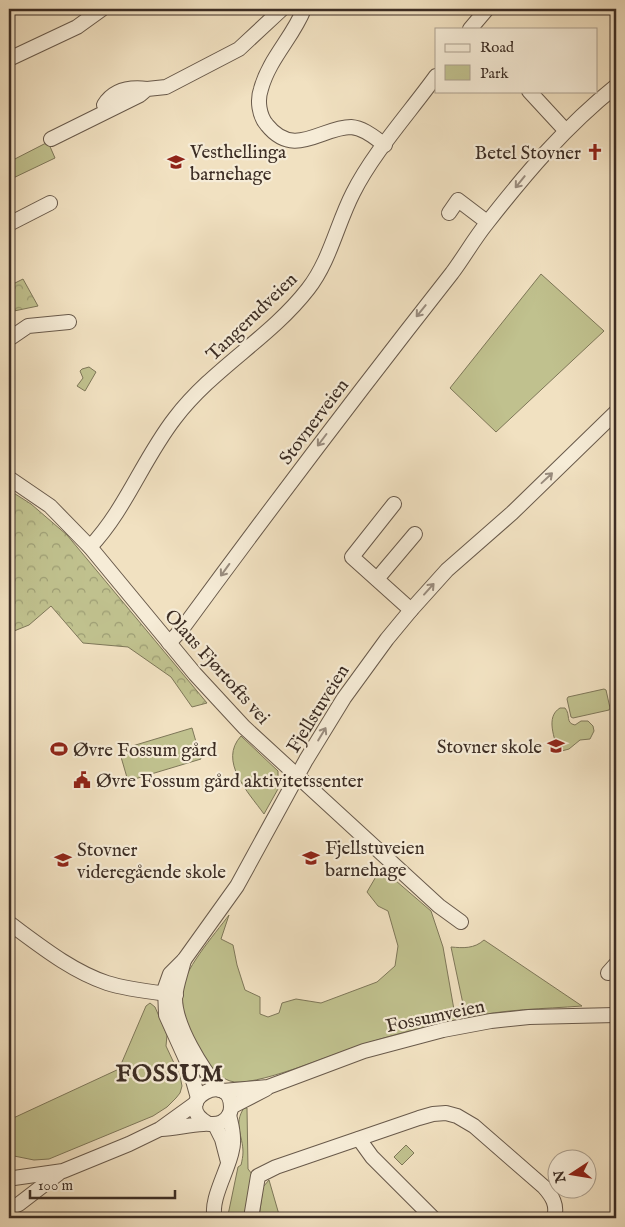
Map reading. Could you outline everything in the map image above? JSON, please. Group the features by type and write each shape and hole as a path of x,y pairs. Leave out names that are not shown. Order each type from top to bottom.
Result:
{"street":[{"path":"9,59 76,27 102,9"},
{"path":"104,104 109,98 130,88 166,87 239,49 282,9"},
{"path":"304,9 300,20 286,40 263,82 259,100 264,121 274,133 290,140 304,140 351,127 363,130 385,145"},
{"path":"471,28 487,9"},
{"name":"Tangerudveien","path":"90,547 109,525 162,436 182,409 202,388 289,311 310,287 322,268 354,192 385,145 435,77"},
{"name":"Stovnerveien","path":"170,643 393,347 457,266 487,222 565,130 616,86"},
{"path":"51,139 140,95 148,89"},
{"path":"530,92 565,130"},
{"path":"449,213 458,200 487,222"},
{"path":"9,224 50,203"},
{"path":"9,339 28,326 69,322"},
{"name":"Fjellstuveien","path":"170,994 170,974 184,960 219,914 242,879 297,776 354,684 411,610 456,561 512,513 616,412"},
{"name":"Olaus Fjørtofts vei","path":"9,478 50,506 90,547 228,710 439,906 461,922"},
{"path":"394,504 352,557 411,610"},
{"path":"377,579 415,534"},
{"path":"9,923 86,975 117,986 170,994"},
{"path":"616,964 608,973 616,973"},
{"path":"170,994 176,1006 181,1024 199,1062 221,1091 229,1098 233,1144 214,1205 215,1218"},
{"path":"170,994 165,1007 168,1022 189,1066 197,1100 196,1113 211,1124 222,1139 228,1162"},
{"name":"Fossumveien","path":"160,1130 224,1121 230,1111 268,1087 364,1051 443,1030 474,1024 551,1016 616,1015"},
{"name":"Fossumveien","path":"9,1208 15,1207 63,1171 160,1130 208,1090 221,1091 268,1087"},
{"path":"251,1218 258,1176 276,1167 433,1114 446,1113 458,1116 484,1134 544,1186 553,1198 556,1211 554,1218"},
{"path":"359,1139 372,1157 433,1218"},
{"name":"Fossumveien","path":"12,1178 63,1171"},
{"path":"12,1178 23,1186 22,1201"}],"green space":[{"path":"48,142 55,158 9,180 9,162"},
{"path":"541,274 604,331 496,432 450,388"},
{"path":"23,279 38,306 14,311 9,315 9,286"},
{"path":"89,367 96,372 85,391 77,386 83,378 80,371"},
{"path":"9,490 31,504 67,535 207,703 192,707 171,677 128,647 83,643 51,606 29,625 9,633"},
{"path":"606,690 609,710 571,717 568,697"},
{"path":"560,708 565,708 569,721 572,724 575,725 581,721 588,721 593,726 594,731 590,739 580,740 569,749 558,752 552,722 555,712"},
{"path":"192,728 201,759 128,781 119,750"},
{"path":"241,736 278,771 278,789 264,814 244,786 234,766 235,746"},
{"path":"381,868 431,911 443,947 456,1021 384,1038 256,1080 230,1081 216,1073 206,1062 192,1035 183,1011 181,995 182,986 192,965 229,915 221,939 233,945 245,990 260,997 260,1014 268,1017 279,1013 282,1003 296,999 321,1003 377,982 395,966 398,946 388,911 378,906 367,892"},
{"path":"484,940 582,1006 509,1011 466,1018 451,947 464,948"},
{"path":"150,1003 155,1007 167,1035 166,1046 180,1076 182,1086 176,1098 167,1107 153,1116 49,1159 34,1160 9,1156 9,1120 119,1069 146,1006"},
{"path":"244,1108 247,1108 248,1169 252,1174 245,1218 232,1218 228,1215 238,1167 241,1165 243,1157 239,1119"},
{"path":"406,1145 414,1153 402,1165 394,1157"},
{"path":"269,1180 280,1218 259,1218 263,1187"}],"place":[{"name":"Betel Stovner","path":"595,152"},
{"name":"Vesthellinga barnehage","path":"176,162"},
{"name":"Stovner skole","path":"556,746"},
{"name":"Øvre Fossum gård","path":"59,749"},
{"name":"Øvre Fossum gård aktivitetssenter","path":"82,780"},
{"name":"Fjellstuveien barnehage","path":"311,858"},
{"name":"Stovner videregående skole","path":"63,860"}],"district":[{"name":"FOSSUM","path":"170,1073"}]}
